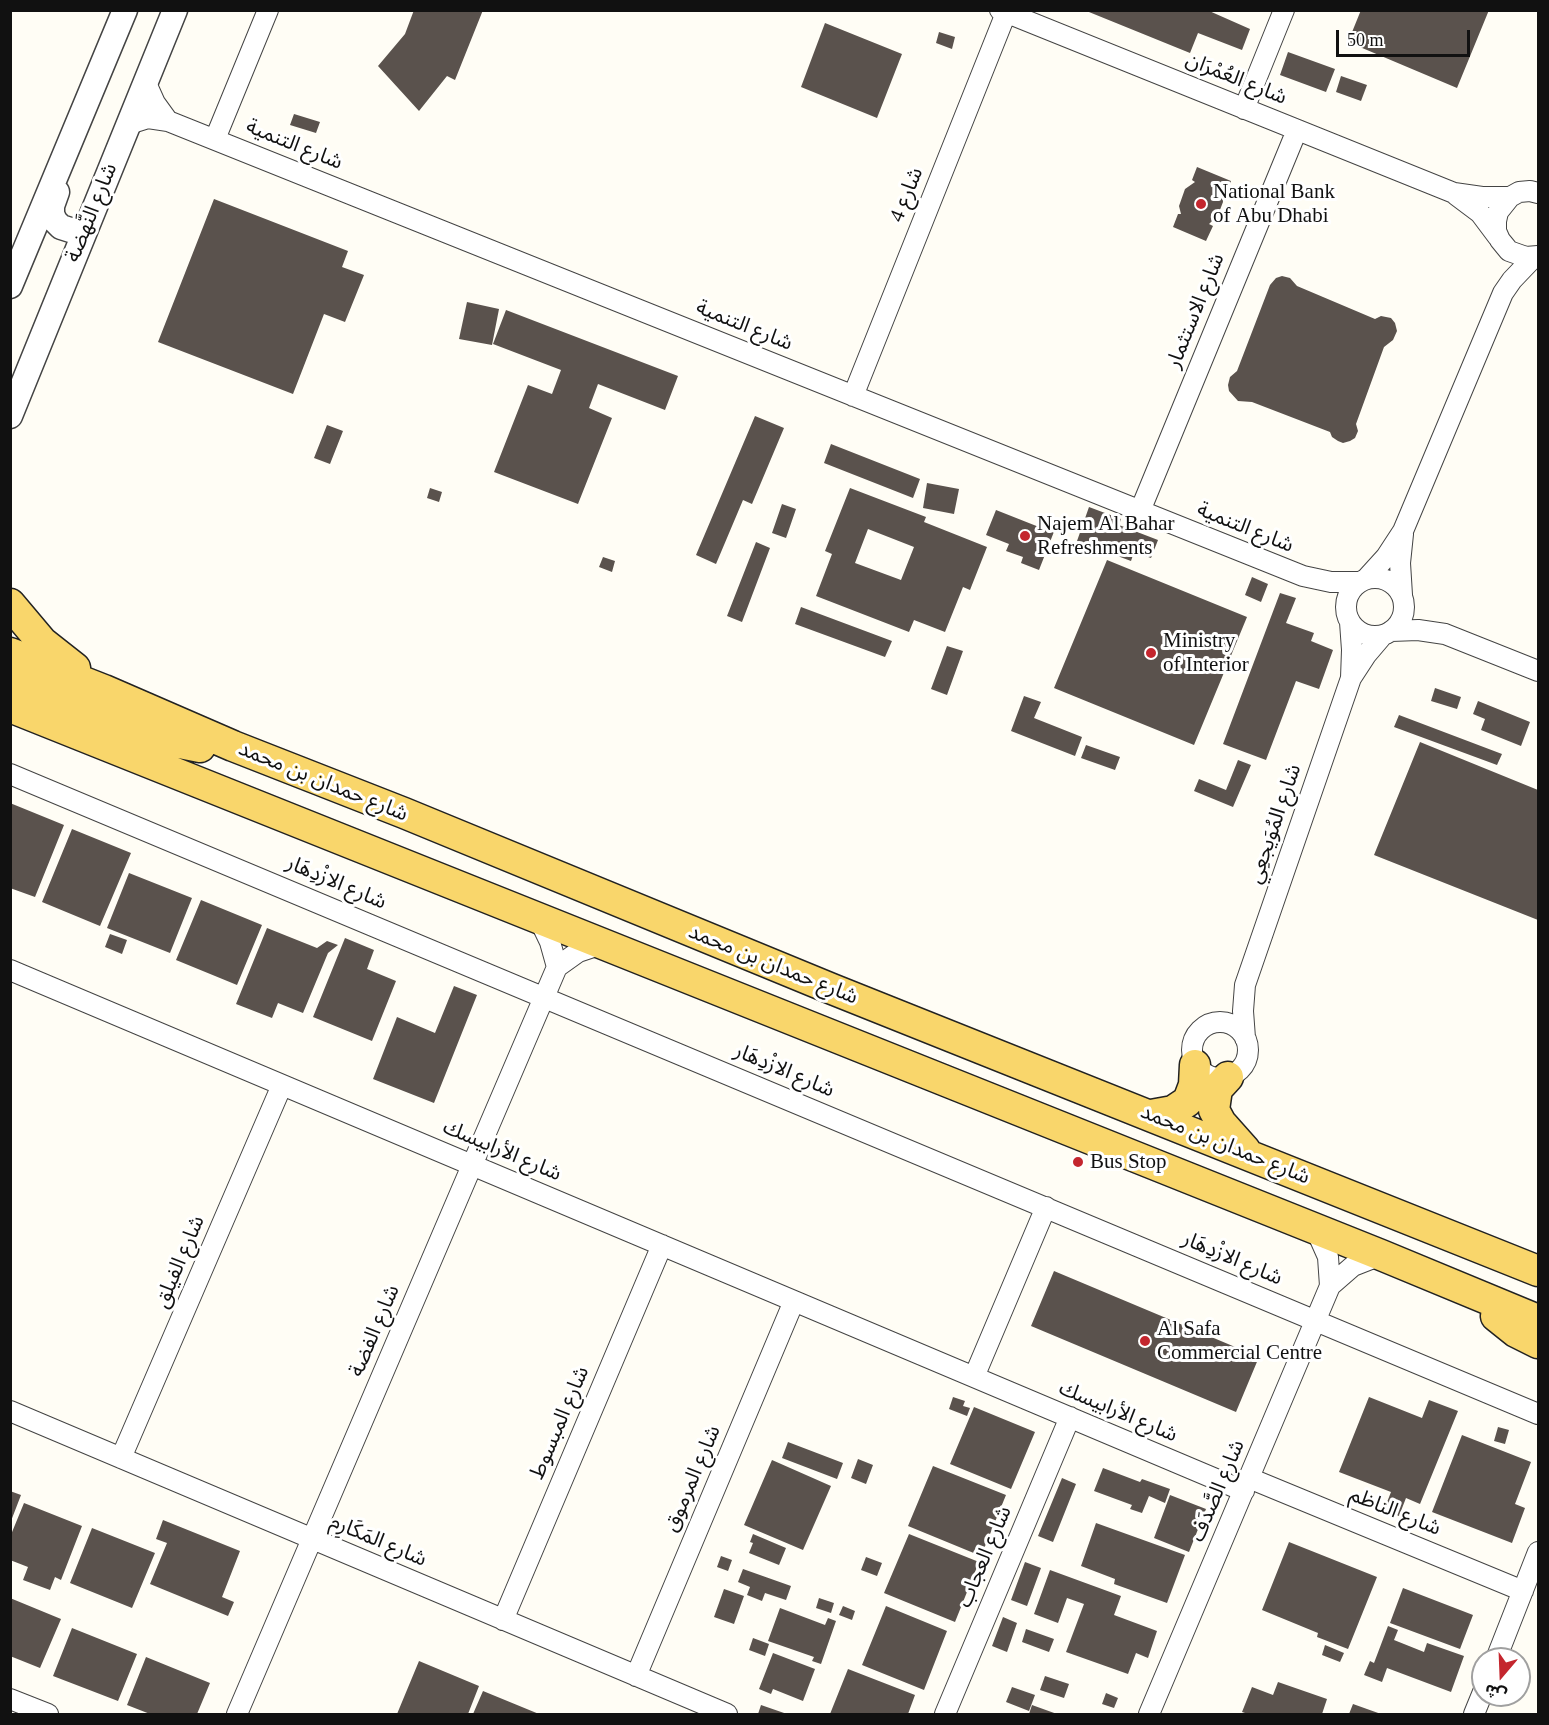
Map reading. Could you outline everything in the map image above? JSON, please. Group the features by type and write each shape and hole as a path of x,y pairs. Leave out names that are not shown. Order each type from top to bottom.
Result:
{"main road":[{"path":"10,604 42,642 104,690"},
{"name":"شارع حمدان بن محمد","path":"10,653 104,690 232,746 393,809 832,989 1539,1271"},
{"path":"10,678 170,741 207,748 232,746"},
{"name":"شارع حمدان بن محمد","path":"10,707 1539,1320"},
{"path":"1151,1115 1173,1111 1188,1101 1194,1085 1195,1065"},
{"path":"1228,1077 1217,1089 1214,1110 1227,1131 1249,1155"},
{"path":"1480,1297 1510,1295 1539,1299"},
{"path":"1480,1297 1506,1325 1539,1343"}],"street":[{"path":"10,286 125,10"},
{"name":"شارع النَّهضة","path":"10,416 174,10"},
{"path":"215,139 268,10"},
{"path":"1244,109 1284,10"},
{"name":"شارع العُمْرَان","path":"1003,12 1454,193 1482,197 1514,195 1530,191 1539,193"},
{"name":"شارع 4","path":"853,396 1003,12"},
{"path":"146,83 155,103 168,121"},
{"path":"83,234 61,227 52,214 52,206 86,126 91,94"},
{"name":"شارع التنمية","path":"129,124 148,118 168,121 1303,576 1331,582 1363,581"},
{"name":"شارع الاستثمار","path":"1140,511 1297,130"},
{"path":"1496,307 1502,276 1502,242 1497,231 1498,212 1539,174"},
{"name":"شارع العُمْرَان","path":"1454,193 1480,213 1502,242"},
{"path":"1502,242 1517,255 1536,256"},
{"path":"1536,256 1512,280 1496,307 1403,531 1386,557 1348,596 1349,618 1365,634 1418,630 1445,634 1539,671"},
{"path":"1387,633 1403,617 1400,563 1403,531"},
{"name":"شارع التنمية","path":"1303,576 1327,592 1349,618"},
{"path":"1363,581 1373,578 1386,580 1393,584 1423,617 1445,634"},
{"name":"شارع المُوَيجعِي","path":"1349,618 1352,650 1351,678"},
{"name":"شارع المُوَيجعِي","path":"1245,1038 1243,1011 1245,985 1351,678 1366,655 1387,633"},
{"name":"شارع الازْدِهَار","path":"10,774 1539,1414"},
{"path":"539,919 550,942 557,967 578,952 602,944"},
{"name":"شارع الفضة","path":"237,1714 557,967"},
{"name":"شارع الأرابيسك","path":"10,970 1070,1418 1247,1485"},
{"name":"شارع المُوَيجعِي","path":"1212,1023 1245,985"},
{"path":"1212,1023 1228,1023 1241,1031 1245,1038 1248,1051 1246,1060 1241,1069 1228,1077 1210,1076 1195,1065 1191,1045 1200,1029 1212,1023"},
{"name":"شارع الفيلق","path":"121,1458 282,1084"},
{"path":"974,1377 1046,1207"},
{"name":"شارع الصَّدَف","path":"1149,1714 1330,1286 1328,1257 1316,1230"},
{"name":"شارع المبسوط","path":"503,1620 662,1245"},
{"name":"شارع الصَّدَف","path":"1330,1286 1353,1266 1381,1255"},
{"name":"شارع المرموق","path":"636,1676 794,1301"},
{"name":"شارع المَكَارِم","path":"10,1411 727,1714"},
{"name":"شارع العجاب","path":"945,1714 1070,1418"},
{"name":"شارع الناظم","path":"1247,1485 1523,1591"},
{"path":"1501,1647 1539,1552"},
{"path":"10,1699 48,1714"}],"building":[{"path":"414,10 483,10 455,80 447,76 419,111 378,66 405,34"},
{"path":"1084,10 1207,10 1250,29 1242,50 1198,33 1190,53"},
{"path":"1361,10 1489,10 1457,88 1348,42"},
{"path":"825,23 902,54 877,118 801,87"},
{"path":"939,32 955,37 952,49 936,43"},
{"path":"1288,52 1335,69 1326,92 1280,75"},
{"path":"1341,76 1367,85 1361,101 1336,92"},
{"path":"294,114 320,122 316,133 290,125"},
{"name":"National Bank of Abu Dhabi","path":"1197,167 1231,181 1226,194 1222,192 1223,202 1218,215 1209,224 1213,226 1206,241 1173,227 1178,214 1181,214 1179,206 1185,189 1195,182 1192,180"},
{"path":"214,199 348,251 342,267 364,275 345,322 324,314 293,394 158,342"},
{"path":"1282,276 1290,278 1297,286 1375,319 1381,316 1391,318 1395,323 1397,331 1393,340 1384,347 1356,424 1358,431 1355,438 1350,441 1343,443 1332,437 1330,432 1252,402 1238,401 1229,391 1230,377 1237,371 1270,285 1276,278"},
{"path":"467,302 499,309 492,345 459,339"},
{"path":"506,310 678,376 665,410 598,384 589,408 612,418 578,504 494,472 528,385 552,394 561,370 493,344"},
{"path":"755,416 784,428 752,504 743,500 716,564 696,555"},
{"path":"327,425 343,431 330,464 314,458"},
{"path":"831,444 920,479 913,498 824,463"},
{"path":"927,483 959,489 954,514 923,508"},
{"path":"430,488 442,492 439,502 427,498"},
{"path":"850,488 926,517 924,522 987,547 970,590 963,587 945,632 914,620 909,632 816,596 832,554 825,551","holes":["868,529 914,547 901,580 855,563"]},
{"path":"782,504 796,509 786,538 772,533"},
{"path":"1089,507 1121,519 1119,525 1158,540 1151,558 1134,552 1131,561 1077,541"},
{"path":"996,510 1039,527 1042,518 1057,524 1039,570 1021,563 1023,557 1006,551 1009,544 986,535"},
{"path":"756,542 770,548 742,622 727,616"},
{"path":"603,557 615,561 612,572 599,567"},
{"name":"Ministry of Interior","path":"1107,560 1247,617 1194,745 1054,688"},
{"path":"1252,577 1268,584 1261,602 1245,595"},
{"path":"1280,593 1296,598 1286,623 1314,633 1311,641 1333,650 1319,689 1296,681 1266,760 1223,744"},
{"path":"801,607 892,641 885,657 795,624"},
{"path":"947,646 963,651 947,695 931,689"},
{"path":"1435,688 1461,697 1457,709 1431,701"},
{"path":"1024,696 1041,702 1034,718 1082,737 1075,756 1011,731"},
{"path":"1478,701 1530,722 1521,746 1481,730 1485,719 1473,714"},
{"path":"1399,715 1502,754 1497,765 1394,727"},
{"path":"1420,742 1538,790 1538,920 1374,855"},
{"path":"1086,745 1120,757 1115,770 1081,758"},
{"path":"1238,760 1251,765 1233,807 1194,791 1199,779 1226,790"},
{"path":"10,803 64,825 35,897 10,888"},
{"path":"72,829 131,853 100,926 42,902"},
{"path":"129,873 192,898 170,953 107,928"},
{"path":"201,900 262,925 237,985 176,960"},
{"path":"267,928 317,948 327,941 338,945 328,953 303,1013 278,1003 272,1018 236,1004"},
{"path":"110,934 127,940 122,954 105,947"},
{"path":"345,938 374,950 367,969 396,981 372,1041 313,1017"},
{"path":"454,986 477,995 434,1103 373,1079 397,1017 435,1033"},
{"name":"Al Safa Commercial Centre","path":"1054,1271 1259,1357 1236,1412 1031,1326"},
{"path":"953,1397 965,1401 963,1406 970,1408 967,1416 949,1409"},
{"path":"1369,1397 1422,1418 1429,1400 1458,1411 1420,1504 1406,1498 1399,1516 1384,1510 1391,1492 1339,1472"},
{"path":"974,1407 1035,1432 1011,1489 950,1464"},
{"path":"1498,1427 1509,1430 1505,1444 1494,1441"},
{"path":"1462,1435 1531,1462 1515,1504 1525,1508 1512,1543 1432,1512"},
{"path":"788,1442 843,1463 837,1479 782,1458"},
{"path":"858,1459 873,1465 866,1484 851,1478"},
{"path":"772,1460 831,1486 803,1550 744,1525"},
{"path":"933,1466 1006,1495 981,1556 908,1526"},
{"path":"1103,1468 1140,1482 1142,1479 1170,1489 1165,1503 1149,1496 1142,1513 1130,1509 1132,1505 1094,1491"},
{"path":"1062,1478 1076,1484 1053,1542 1038,1536"},
{"path":"10,1491 21,1495 11,1521 10,1521"},
{"path":"1170,1495 1206,1509 1189,1552 1154,1538"},
{"path":"24,1503 82,1526 61,1580 55,1577 50,1590 23,1580 28,1567 10,1560 10,1537"},
{"path":"163,1520 240,1551 222,1597 234,1602 228,1616 150,1584 167,1543 156,1539"},
{"path":"1096,1523 1185,1555 1167,1603 1114,1584 1115,1579 1081,1566"},
{"path":"92,1528 155,1553 132,1608 70,1583"},
{"path":"753,1534 786,1548 779,1565 749,1553 753,1543 750,1542"},
{"path":"909,1534 979,1562 955,1622 884,1593"},
{"path":"1289,1542 1377,1577 1348,1649 1317,1637 1318,1633 1262,1610"},
{"path":"721,1556 732,1560 728,1571 717,1567"},
{"path":"866,1557 882,1563 877,1576 861,1570"},
{"path":"1025,1562 1041,1568 1027,1606 1011,1600"},
{"path":"743,1569 791,1586 786,1600 765,1593 762,1601 747,1595 750,1587 738,1582"},
{"path":"1050,1570 1121,1596 1114,1615 1157,1631 1148,1658 1136,1653 1128,1674 1066,1652 1084,1604 1067,1598 1058,1623 1034,1614"},
{"path":"1403,1588 1473,1615 1460,1649 1390,1623"},
{"path":"724,1589 744,1596 734,1624 714,1617"},
{"path":"10,1598 61,1619 40,1668 10,1656"},
{"path":"819,1598 834,1603 831,1613 816,1608"},
{"path":"843,1606 855,1611 852,1620 839,1615"},
{"path":"886,1606 947,1631 924,1690 862,1665"},
{"path":"780,1608 825,1625 828,1618 836,1621 821,1664 812,1661 814,1657 768,1641"},
{"path":"1003,1617 1017,1623 1007,1652 992,1646"},
{"path":"1388,1626 1398,1630 1394,1640 1424,1652 1427,1643 1464,1656 1451,1692 1387,1668 1382,1682 1364,1675 1370,1661 1374,1663"},
{"path":"72,1628 137,1654 118,1701 53,1676"},
{"path":"1026,1629 1054,1639 1049,1652 1022,1642"},
{"path":"753,1638 769,1644 765,1656 749,1650"},
{"path":"1325,1645 1344,1653 1340,1662 1322,1655"},
{"path":"773,1653 815,1669 803,1701 773,1689 771,1694 759,1689"},
{"path":"146,1657 210,1683 197,1714 150,1714 127,1705"},
{"path":"419,1661 479,1686 468,1714 397,1714"},
{"path":"848,1669 915,1695 908,1714 830,1714"},
{"path":"1045,1676 1069,1684 1064,1698 1040,1690"},
{"path":"1278,1682 1327,1699 1322,1714 1248,1714 1242,1712 1252,1687 1273,1695"},
{"path":"1012,1687 1035,1695 1029,1711 1006,1702"},
{"path":"483,1691 539,1714 473,1714"},
{"path":"1106,1693 1118,1698 1114,1708 1102,1704"},
{"path":"1353,1704 1381,1714 1349,1714"},
{"path":"761,1705 787,1714 758,1714"},
{"path":"1032,1705 1057,1714 1029,1714"}],"place":[{"name":"National Bank of Abu Dhabi","path":"1201,204"},
{"name":"Najem Al Bahar Refreshments","path":"1025,536"},
{"name":"Ministry of Interior","path":"1151,653"},
{"name":"Bus Stop","path":"1078,1162"},
{"name":"Al Safa Commercial Centre","path":"1145,1341"}]}
